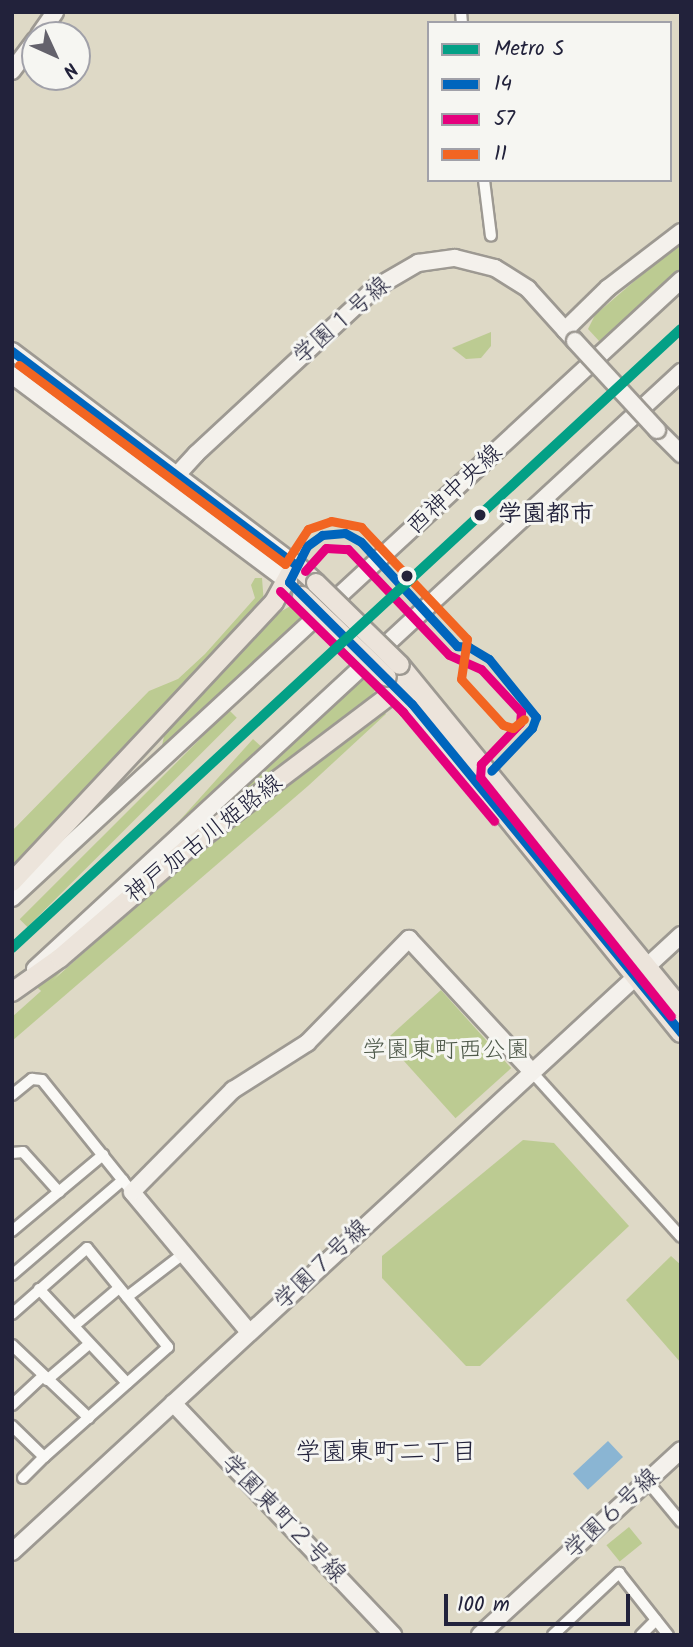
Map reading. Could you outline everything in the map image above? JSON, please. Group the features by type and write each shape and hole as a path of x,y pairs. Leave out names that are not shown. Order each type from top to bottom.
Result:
{"main road":[{"path":"12,882 198,686 289,582 295,564 316,583 395,677"},
{"path":"289,582 395,677 491,771 681,1033"},
{"name":"神戸加古川姫路線","path":"12,990 60,958 395,677"},
{"path":"639,973 681,1008"}],"street":[{"path":"484,182 491,236"},
{"path":"570,336 608,288 681,232"},
{"name":"学園１号線","path":"166,488 177,472 375,288 407,267 455,258 495,268 528,289 657,430 680,451"},
{"name":"西神中央線","path":"12,898 681,280"},
{"path":"12,351 177,472 295,564"},
{"path":"12,990 681,372"},
{"path":"12,375 289,582"},
{"path":"639,973 681,935"},
{"path":"12,1275 128,1186 233,1090 307,1044 409,939 681,1237"},
{"name":"学園７号線","path":"12,1552 639,973"},
{"path":"12,1095 32,1079 43,1080 249,1332"},
{"path":"12,1153 23,1152 58,1192"},
{"path":"12,1231 103,1155"},
{"path":"12,1314 88,1248 168,1347 23,1478"},
{"path":"74,1326 183,1254"},
{"path":"39,1289 127,1382"},
{"path":"12,1405 89,1344"},
{"path":"12,1345 89,1418"},
{"name":"学園東町２号線","path":"173,1403 393,1635"},
{"path":"12,1426 44,1457"},
{"name":"学園６号線","path":"481,1635 681,1450"},
{"path":"647,1481 681,1522"},
{"path":"553,1635 619,1573 668,1635"},
{"path":"641,1635 656,1620"}],"green space":[{"path":"681,241 681,268 600,342 588,329 595,315"},
{"path":"491,332 491,346 481,358 466,359 452,348"},
{"path":"255,578 262,578 264,604 12,873 12,831 149,691 178,679 205,654 255,598 251,585"},
{"path":"294,604 307,617 162,746 165,731 273,616"},
{"path":"367,675 378,686 372,695 375,699 222,817 218,813"},
{"path":"382,709 386,714 308,786 12,1041 12,1017 155,889"},
{"path":"229,710 237,718 27,927 20,919"},
{"path":"253,739 263,748 43,992 33,983"},
{"name":"学園東町西公園","path":"441,990 511,1068 456,1118 385,1040"},
{"path":"523,1140 554,1143 629,1226 480,1366 466,1366 382,1278 382,1256"},
{"path":"671,1256 681,1265 681,1363 626,1300"},
{"path":"629,1527 642,1543 620,1562 606,1545"}],"water":[{"path":"608,1441 623,1457 588,1490 573,1474"}],"metro line":[{"name":"S","path":"12,948 681,329"}],"transit line":[{"name":"14","path":"12,351 295,564"},
{"name":"11","path":"19,365 285,564 308,529 331,521 361,527 467,639 461,679 503,725 513,728 524,719"},
{"name":"14","path":"289,582 307,546 322,535 345,533 361,542 457,646 469,647 489,659 536,717 532,728 491,771"},
{"name":"57","path":"305,571 326,548 348,549 449,655 481,669 521,712 520,723 481,764 480,777 671,1016"},
{"name":"14","path":"289,582 412,704 681,1033"},
{"name":"57","path":"280,591 403,712 494,821"}],"place":[{"name":"学園都市","path":"480,515"}],"district":[{"name":"学園東町二丁目","path":"386,1454"}]}
